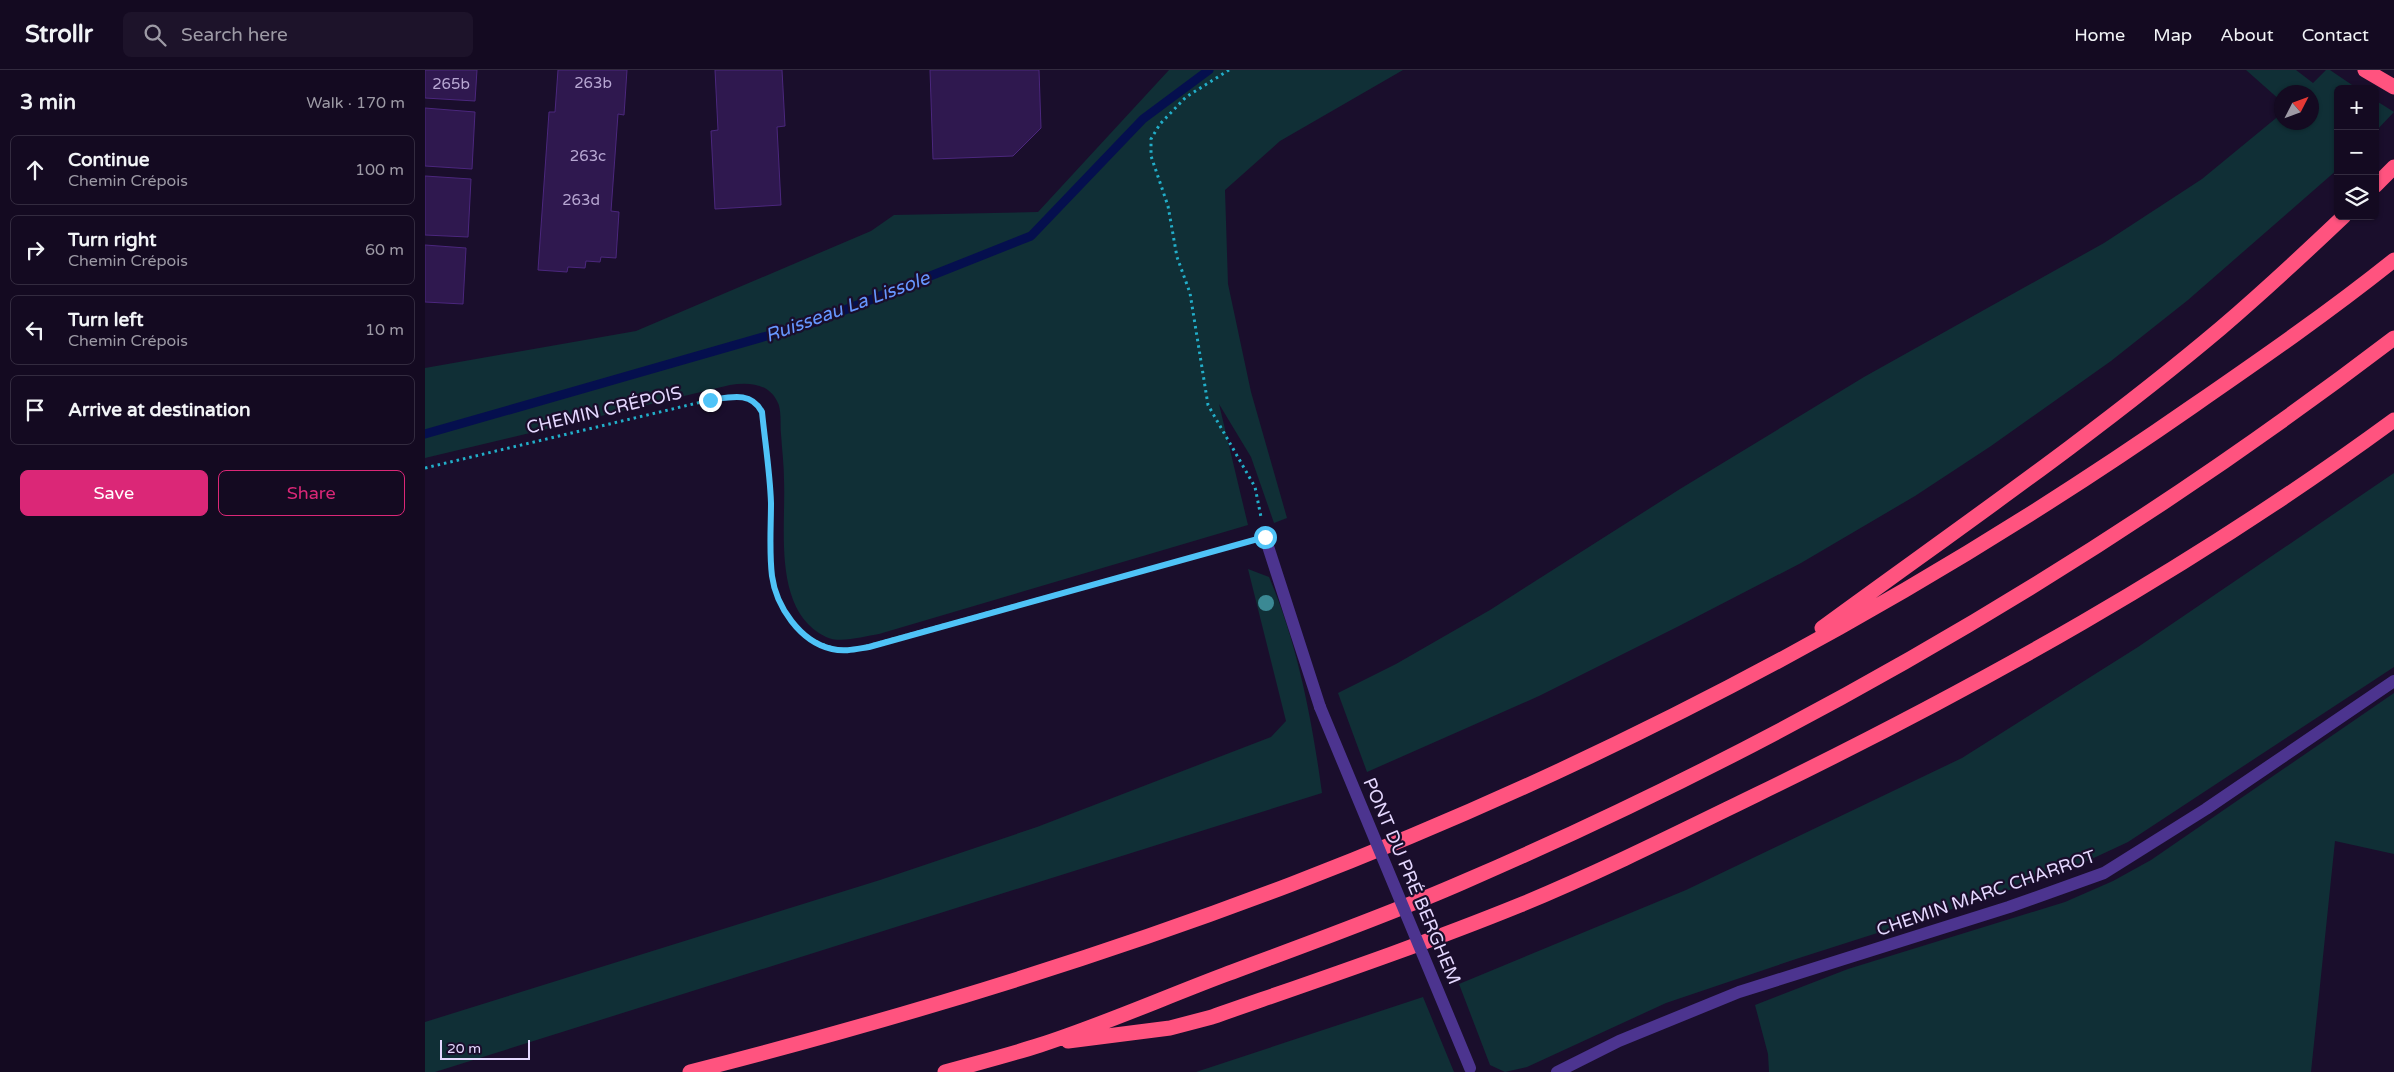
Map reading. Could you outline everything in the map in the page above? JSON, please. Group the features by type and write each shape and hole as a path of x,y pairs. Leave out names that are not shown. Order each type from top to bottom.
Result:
{"highway":[{"path":"2365,70 2394,87"},
{"path":"2379,182 2394,167"},
{"path":"1771,665 2149,386 2220,328 2340,220"},
{"path":"691,1072 894,1017 1135,940 1291,884 1403,840 1573,765 1771,665 1968,553 2135,448 2264,357 2394,260"},
{"path":"945,1072 1042,1044 1365,922 1458,884 1603,819 1749,748 1903,664 2078,558 2235,454 2394,338"},
{"path":"1042,1044 1170,1028 1212,1017 1509,909 1609,867 1856,747 2053,640 2144,587 2254,517 2394,420"}],"street":[{"name":"PONT DU PRÉ BERGHEM","path":"1265,537 1320,707 1471,1070"},
{"name":"CHEMIN MARC CHARROT","path":"1557,1072 1619,1041 1739,992 2009,907 2104,873 2206,809 2394,681"}],"path":[{"path":"1229,70 1186,98 1160,124 1151,139 1151,156 1168,206 1177,257 1190,293 1208,405 1255,487 1265,537"},
{"name":"CHEMIN CRÉPOIS","path":"425,468 710,400 739,396 748,398 757,402 762,412 771,502 770,550 772,578 776,594 791,620 810,640 832,649 849,651 1265,537"}],"green space":[{"path":"1169,70 1403,70 1280,141 1225,190 1228,284 1251,392 1287,518 1274,523 1251,457 1219,404 1248,525 879,634 838,640 826,637 809,625 797,608 790,589 784,544 784,474 779,404 773,395 763,387 750,384 730,385 425,458 425,368 636,331 871,231 894,215 1038,212"},
{"path":"2246,70 2296,70 2313,83 2326,70 2330,70 2352,85 2334,85 2334,172 2188,300 2111,361 1991,446 1915,496 1801,563 1539,696 1367,772 1338,693 1396,664 1490,610 1680,489 1864,377 2104,243 2202,179 2274,120 2274,130 2319,130 2319,85 2274,85 2274,95"},
{"path":"2379,103 2394,112 2379,128"},
{"path":"2394,473 2394,667 2128,842 2083,863 1993,896 1666,1003 1527,1067 1505,1072 1490,1065 1459,984 1686,890 1962,758 2138,647"},
{"path":"1248,569 1269,577 1288,629 1303,683 1322,793 435,1072 425,1072 425,1022 880,880 1037,827 1271,737 1286,721"},
{"path":"2394,693 2394,854 2335,841 2311,1072 1769,1072 1768,1054 1755,1005 1848,969 2065,902 2113,881 2151,860"},
{"path":"1423,997 1454,1072 1196,1072"}],"building":[{"path":"425,70 477,70 475,101 425,98"},
{"path":"558,70 627,70 624,115 618,114 611,211 619,212 616,258 601,257 600,262 586,261 585,268 568,267 567,272 538,270 549,112 555,112"},
{"path":"715,70 782,70 785,126 777,127 781,205 715,209 711,131 718,130"},
{"path":"930,70 1039,70 1041,128 1013,156 933,159"},
{"path":"425,108 475,112 472,169 425,166"},
{"path":"425,176 471,179 468,237 425,235"},
{"path":"425,245 466,248 463,304 425,302"}],"waterway":[{"name":"Ruisseau La Lissole","path":"425,434 812,323 1031,236 1143,119 1209,70"}],"route":[{"path":"710,400 739,396 748,398 757,402 762,412 771,502 770,550 772,578 776,594 791,620 810,640 832,649 849,651 869,647 1265,537"}]}
